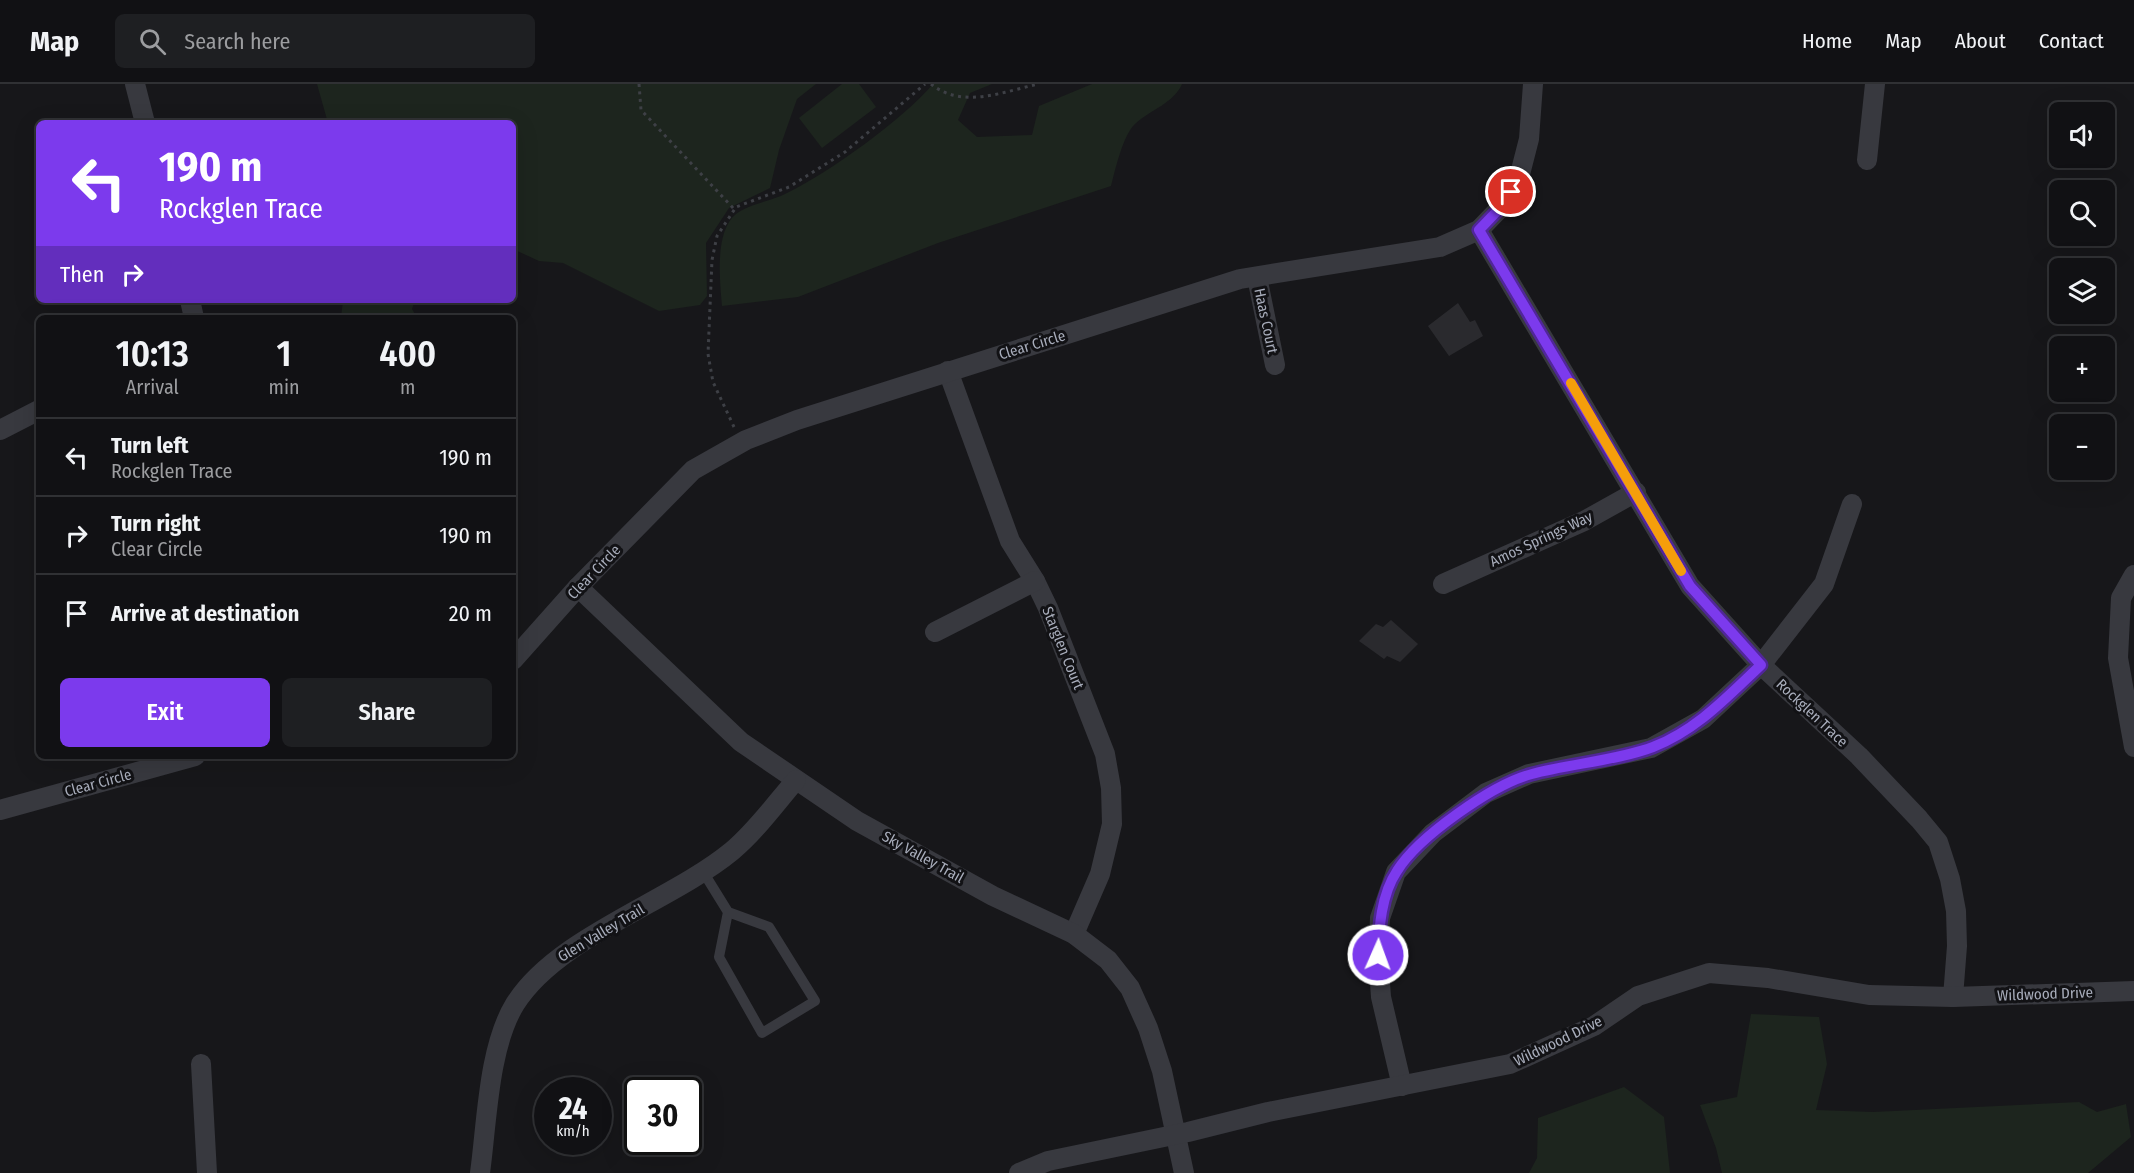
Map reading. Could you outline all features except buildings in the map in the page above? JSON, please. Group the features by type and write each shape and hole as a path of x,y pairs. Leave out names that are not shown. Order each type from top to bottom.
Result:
{"street":[{"path":"135,84 144,120"},
{"name":"Clear Circle","path":"516,657 578,587 693,470 746,440 790,423 948,371 1240,279 1440,247 1479,230 1502,206 1519,178 1529,139 1533,84"},
{"path":"1867,160 1875,84"},
{"name":"Rockglen Trace","path":"1479,230 1690,586 1761,665 1859,756 1920,819 1938,842 1950,879 1956,911 1957,946 1953,997"},
{"name":"Haas Court","path":"1257,277 1275,365"},
{"name":"Starglen Court","path":"948,371 1010,541 1035,581 1105,754 1111,788 1112,824 1100,874 1074,934"},
{"path":"0,430 36,412"},
{"name":"Amos Springs Way","path":"1443,584 1584,521 1636,492"},
{"path":"1402,1086 1381,997 1378,955 1380,918 1396,872 1433,832 1486,793 1529,774 1657,746 1703,719 1761,665 1824,584 1852,504"},
{"path":"2134,575 2121,598 2118,658 2134,747"},
{"path":"935,632 1035,581"},
{"name":"Sky Valley Trail","path":"578,587 741,742 857,821 993,896 1074,934 1108,960 1130,988 1148,1028 1158,1060 1184,1173"},
{"name":"Clear Circle","path":"0,810 184,759"},
{"name":"Glen Valley Trail","path":"480,1173 494,1071 501,1038 514,1005 548,964 732,851 796,780"},
{"name":"Wildwood Drive","path":"1019,1173 1048,1161 1175,1135 1268,1112 1510,1064 1594,1026 1638,996 1709,973 1768,978 1863,995 1953,997 2134,991"},
{"path":"201,1064 207,1173"}],"lane":[{"path":"702,870 728,912 769,927 815,1001 762,1033 719,957 728,912"}],"path":[{"path":"639,84 641,110 734,209"},
{"path":"734,429 713,382 708,354 712,260 717,236 734,209 789,187 844,153 925,84"},
{"path":"931,84 955,96 984,98 1039,84"}],"shaded area":[{"path":"317,84 816,84 797,99 779,150 770,188 729,208 706,243 707,296 700,305 659,311 563,263 539,261 516,250 516,120 327,120"},
{"path":"842,84 859,84 876,107 822,148 799,118"},
{"path":"933,84 992,84 970,93 958,120 977,137 1032,135 1039,106 1092,84 1182,84 1173,96 1131,129 1120,153 1111,186 938,243 798,297 722,306 721,244 729,222 736,214 787,193 844,159 885,129"},
{"path":"343,303 414,303 412,309 415,315 341,315"},
{"path":"1751,1014 1819,1017 1827,1064 1816,1110 1873,1112 2079,1102 2097,1112 2126,1104 2131,1137 2088,1173 1722,1173 1716,1148 1700,1105 1737,1097"},
{"path":"1624,1087 1664,1117 1670,1173 1529,1173 1537,1158 1538,1118"}],"slow traffic":[{"path":"1571,383 1681,571"}],"route":[{"path":"1378,955 1380,918 1396,872 1436,831 1486,793 1529,774 1651,748 1679,735 1703,719 1761,665 1690,586 1479,230 1502,206 1511,192"}]}
